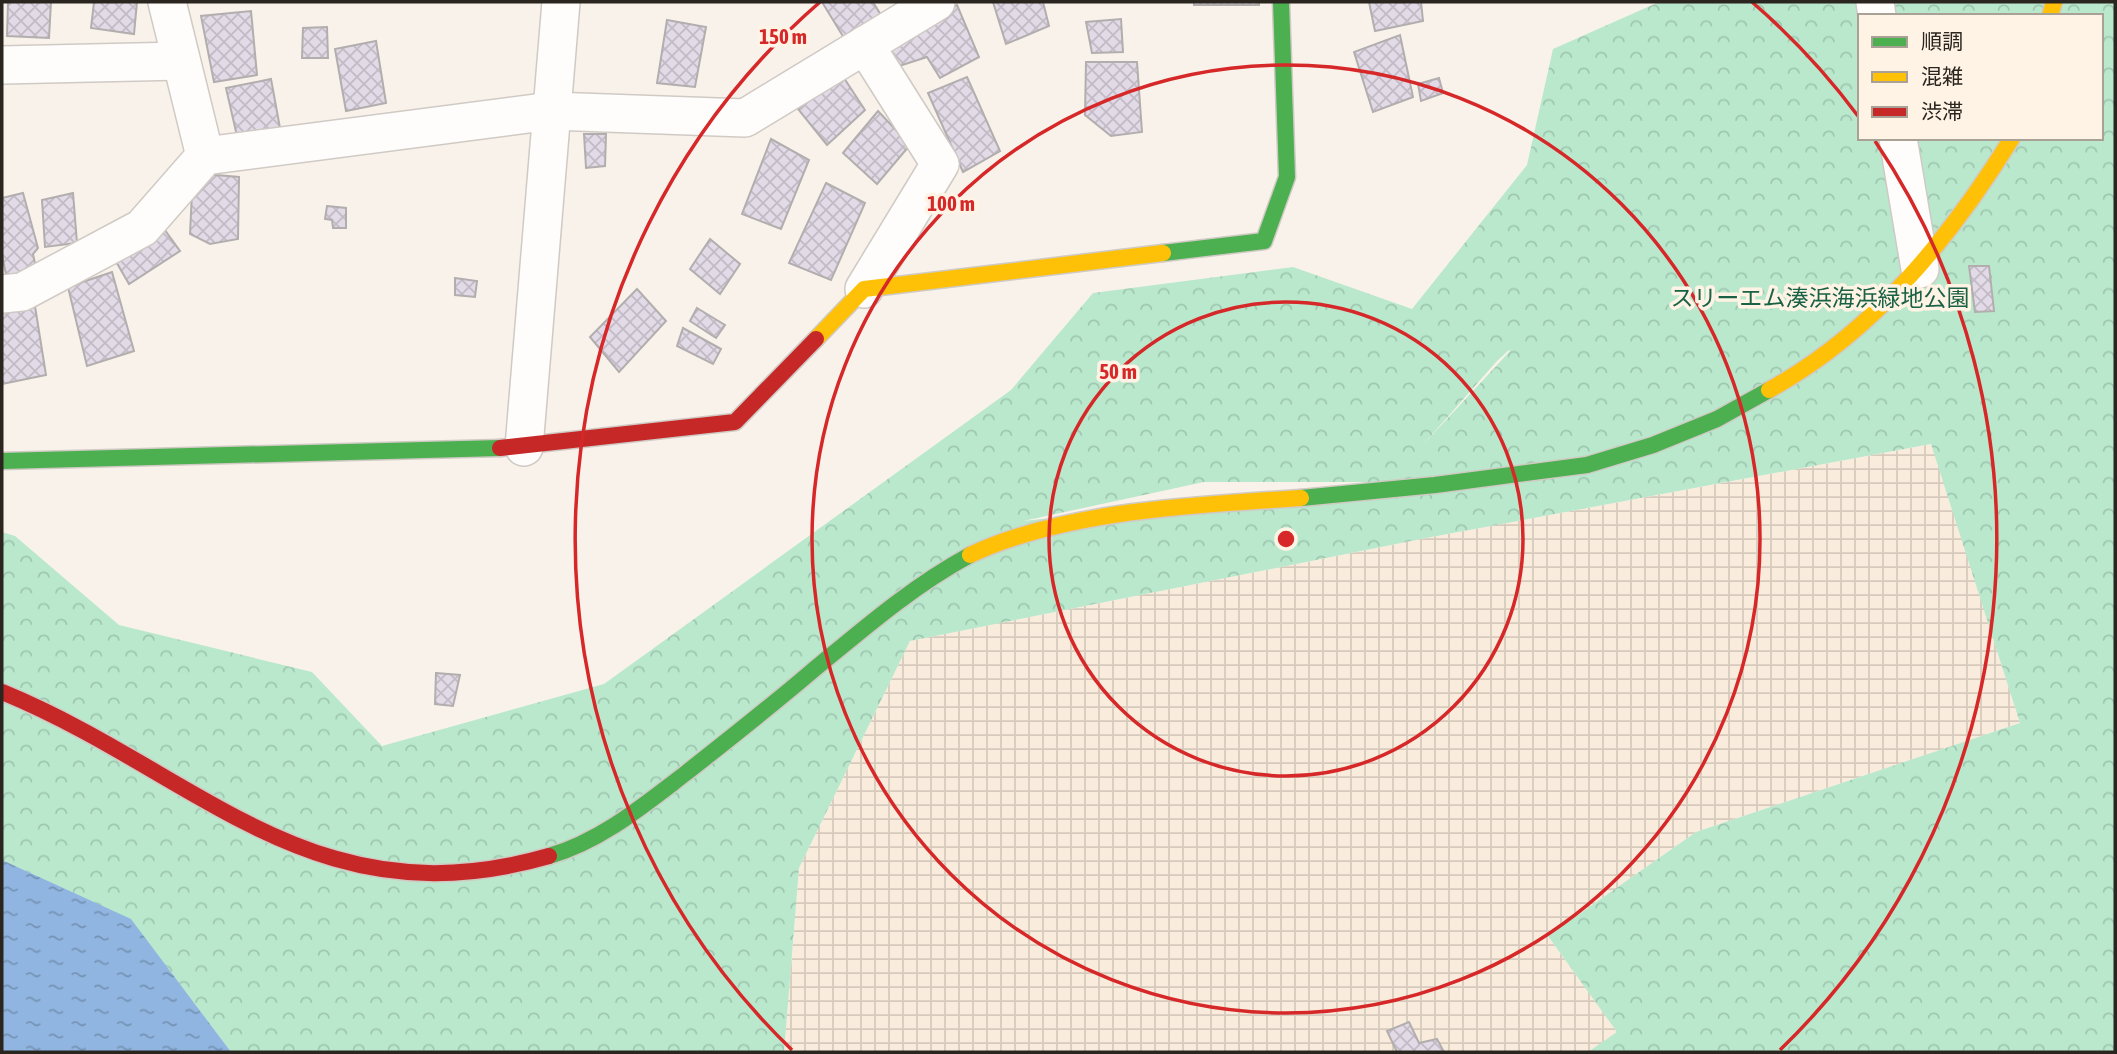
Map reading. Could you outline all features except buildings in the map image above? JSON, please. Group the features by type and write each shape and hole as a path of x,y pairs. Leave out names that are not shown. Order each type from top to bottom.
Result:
{"street":[{"path":"167,2 205,156"},
{"path":"524,447 561,2"},
{"path":"2,294 22,292 142,228 205,156 551,111 745,118 936,2"},
{"path":"864,289 1264,241 1287,177 1281,2"},
{"path":"2,461 524,447 735,422 864,289 940,164 865,45"},
{"path":"2,65 181,61"},
{"path":"1898,140 1920,269"},
{"path":"2,692 78,726 190,794 280,841 321,857 391,869 457,872 522,862 584,843 645,804 768,710 897,600 996,544 1047,529 1156,508 1360,494 1584,466 1647,448 1742,407 1830,352 1920,269 1966,213 2011,140"}],"shaded area":[{"path":"1932,444 2020,723 1696,832 1548,936 1618,1033 1588,1052 784,1052 799,868 910,641 1426,538"}],"green space":[{"name":"スリーエム湊浜海浜緑地公園","path":"1659,2 2115,2 2115,1052 1588,1052 1617,1032 1548,936 1696,832 2020,723 1931,444 1426,538 910,641 799,868 784,1052 231,1052 131,920 2,860 2,532 15,536 119,625 312,672 382,746 604,684 1011,390 1093,293 1293,267 1412,309 1527,165 1553,49","holes":["1510,351 1421,447 1497,361","1204,482 1389,482 1023,521"]}],"water":[{"path":"2,860 131,919 231,1052 2,1052"}],"traffic: fast":[{"path":"1163,253 1264,241 1287,177 1281,2"},
{"path":"1301,498 1435,485 1587,465 1653,445 1717,419 1769,390"},
{"path":"2,461 500,448"},
{"path":"549,856 604,832 638,809 888,610 927,581 970,555"}],"traffic: slow":[{"path":"2051,14 2054,2"},
{"path":"1769,390 1842,341 1906,280 1963,212 2011,140"},
{"path":"816,339 864,289 1163,253"},
{"path":"970,555 1007,540 1089,519 1176,507 1301,498"}],"traffic: jam":[{"path":"500,448 735,422 816,339"},
{"path":"2,692 72,725 261,830 324,855 392,870 466,872 549,856"}]}
